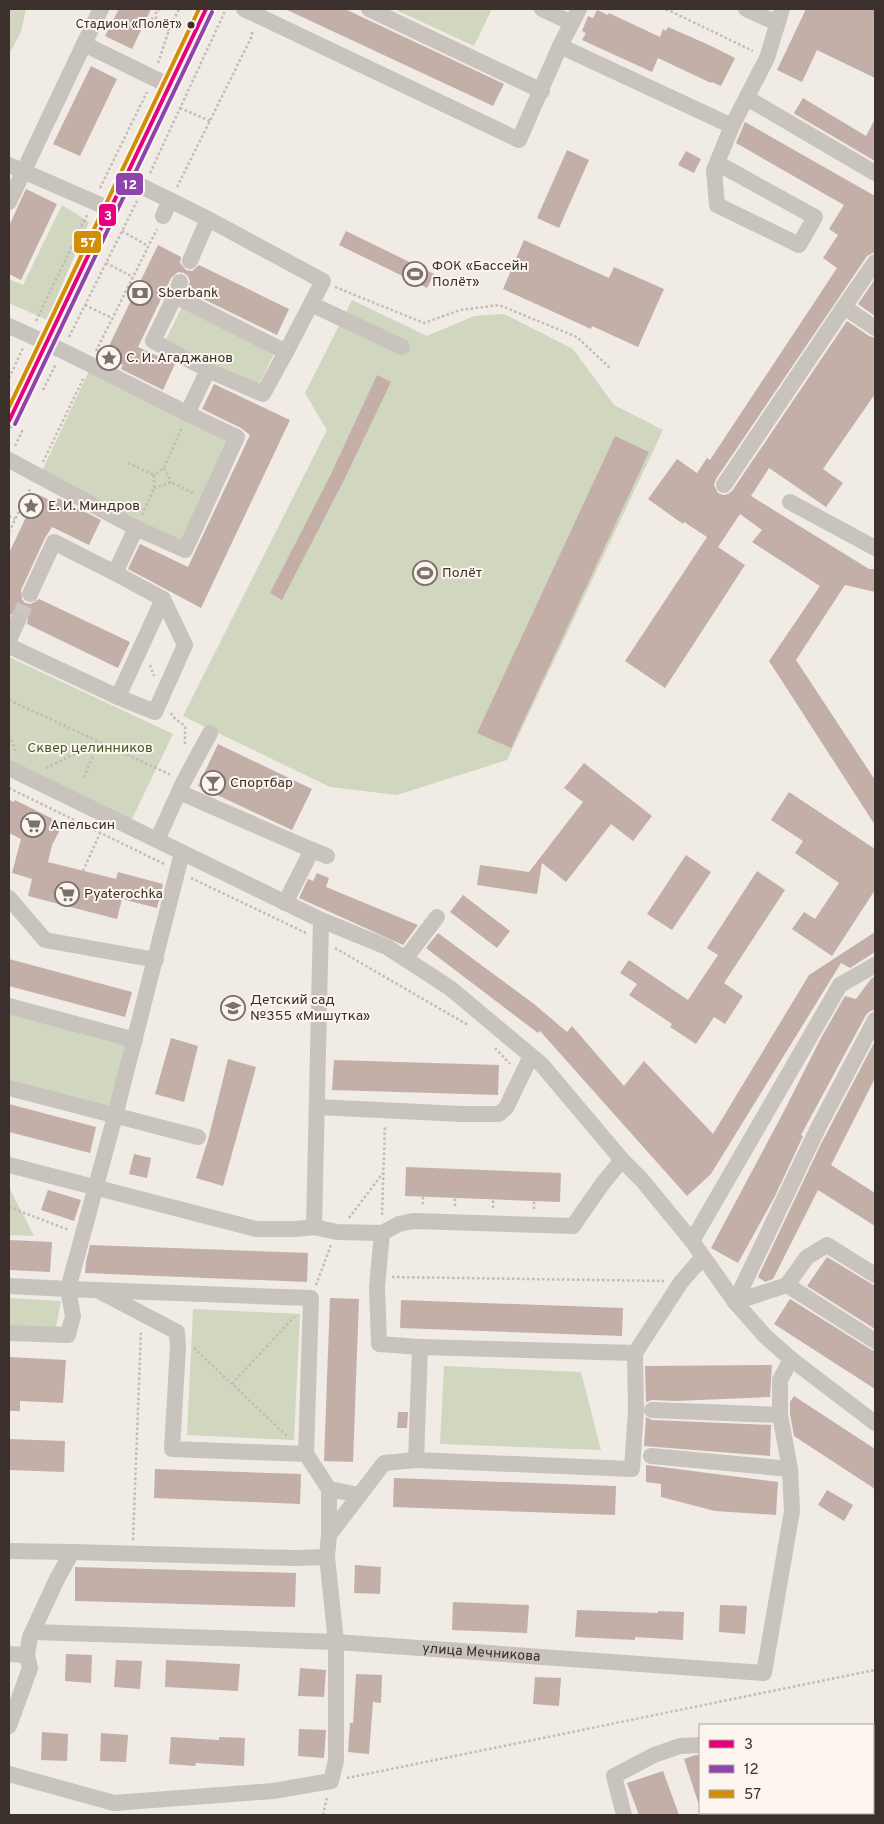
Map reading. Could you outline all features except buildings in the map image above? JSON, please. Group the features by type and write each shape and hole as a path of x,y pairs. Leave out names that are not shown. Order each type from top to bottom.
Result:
{"street":[{"path":"9,202 16,168 84,44 101,9"},
{"path":"9,421 206,9"},
{"path":"369,9 542,91"},
{"path":"248,11 519,140 575,16 542,9"},
{"path":"717,163 815,217 798,245 717,205 714,170 732,126 767,58 780,16 746,9"},
{"path":"84,44 170,86"},
{"path":"560,46 732,126"},
{"path":"747,98 875,173"},
{"path":"16,168 110,209"},
{"path":"126,178 208,219 322,281 286,352 263,394 208,370 153,341 177,289 286,352"},
{"path":"163,216 170,200"},
{"path":"190,261 208,219"},
{"path":"724,485 875,262"},
{"path":"311,304 402,347"},
{"path":"844,308 875,328"},
{"path":"9,326 237,437 185,550 136,528 11,455"},
{"path":"187,414 208,370"},
{"path":"790,502 875,548"},
{"path":"115,573 136,528"},
{"path":"9,646 118,697 155,712 185,645 163,599 54,542 30,594"},
{"path":"118,697 163,599"},
{"path":"9,640 18,620"},
{"path":"157,840 210,733"},
{"path":"9,768 321,920 387,947 450,988 542,1065 622,1160 642,1180 692,1241 735,1302 765,1336 791,1359 875,1423"},
{"path":"182,787 319,853 286,903"},
{"path":"9,1334 68,1335 73,1316 68,1289 156,960 182,853"},
{"path":"9,898 45,940 156,960"},
{"path":"406,959 438,917"},
{"path":"314,1227 321,920"},
{"path":"692,1241 840,985 875,965"},
{"path":"9,1006 135,1040"},
{"path":"735,1302 819,1126 875,1020"},
{"path":"317,1107 499,1114 506,1108 531,1056"},
{"path":"9,1088 198,1137"},
{"path":"9,1165 80,1185 95,1187 256,1229 314,1227 337,1232 382,1232 399,1224 413,1221 574,1226 603,1183 622,1160"},
{"path":"382,1232 378,1276 379,1344 420,1347 635,1353"},
{"path":"735,1302 787,1285 807,1257 827,1246 875,1276"},
{"path":"329,1535 384,1463 416,1460 632,1469 636,1410 635,1353 681,1282 703,1257"},
{"path":"787,1285 875,1341"},
{"path":"9,1286 311,1298 306,1454 329,1489 327,1557 336,1642 336,1761 331,1781 273,1791 114,1803 9,1774"},
{"path":"99,1291 177,1332 178,1348 172,1449 306,1454"},
{"path":"416,1460 420,1347"},
{"path":"651,1456 790,1469 780,1415 780,1380 791,1359"},
{"path":"652,1410 780,1415"},
{"name":"улица Мечникова","path":"33,1632 336,1642 764,1673 792,1511 790,1469"},
{"path":"329,1489 359,1495"},
{"path":"9,1551 295,1558 327,1557"},
{"path":"9,1726 30,1668 27,1655 30,1636 72,1552"},
{"path":"9,1654 27,1655"},
{"path":"624,1815 614,1776 654,1755 680,1746 699,1745"}],"path":[{"path":"160,9 155,10 156,24 169,30"},
{"path":"9,378 153,78 169,30 178,10 172,9"},
{"path":"42,392 144,187 226,9"},
{"path":"666,9 767,58"},
{"path":"170,200 252,36 248,11"},
{"path":"146,20 156,18"},
{"path":"180,108 210,121"},
{"path":"122,231 148,246"},
{"path":"106,263 133,277"},
{"path":"322,281 424,323 460,310 499,305 578,337 611,369"},
{"path":"85,305 112,318"},
{"path":"154,475 164,468 187,414"},
{"path":"11,455 25,425"},
{"path":"128,463 154,475"},
{"path":"164,468 171,482 208,500"},
{"path":"136,528 154,488 154,475"},
{"path":"154,488 171,482"},
{"path":"9,516 15,519"},
{"path":"9,700 99,742 182,787"},
{"path":"173,717 185,726"},
{"path":"9,735 27,777 99,742"},
{"path":"84,776 99,742"},
{"path":"9,788 321,940 472,1028"},
{"path":"83,871 100,833"},
{"path":"494,1047 522,1076"},
{"path":"382,1232 385,1110"},
{"path":"337,1232 383,1172"},
{"path":"9,1207 82,1236"},
{"path":"378,1276 681,1282"},
{"path":"132,1554 142,1314"},
{"path":"177,1332 306,1454"},
{"path":"331,1781 875,1670"}],"green space":[{"path":"9,9 26,9 21,32 9,54"},
{"path":"394,9 492,9 474,46"},
{"path":"62,205 89,222 47,320 9,303 9,279 23,285"},
{"name":"Полёт","path":"352,300 427,336 474,316 504,314 573,349 614,405 663,430 507,760 397,795 330,787 183,716 327,430 305,393"},
{"path":"183,305 275,352 258,386 166,339"},
{"path":"90,369 233,439 181,543 41,473"},
{"name":"Сквер целинников","path":"9,657 173,734 131,821 9,763"},
{"path":"9,1013 129,1045 111,1108 9,1082"},
{"path":"9,1187 34,1236 9,1235"},
{"path":"9,1298 61,1301 56,1327 9,1326"},
{"path":"193,1309 300,1314 294,1440 187,1435"},
{"path":"444,1366 581,1372 601,1450 440,1444"}],"tunnel":[{"path":"18,620 30,594"}],"transit line":[{"name":"57","path":"9,407 199,9"},
{"name":"3","path":"9,421 206,9"},
{"name":"12","path":"15,424 212,12"}],"place":[{"name":"Стадион «Полёт»","path":"191,25"},
{"name":"ФОК «Бассейн Полёт»","path":"415,274"},
{"name":"Sberbank","path":"140,293"},
{"name":"С. И. Агаджанов","path":"109,358"},
{"name":"Е. И. Миндров","path":"31,506"},
{"name":"Полёт","path":"425,573"},
{"name":"Спортбар","path":"213,783"},
{"name":"Апельсин","path":"33,825"},
{"name":"Pyaterochka","path":"67,894"},
{"name":"Детский сад №355 «Мишутка»","path":"233,1008"}]}
